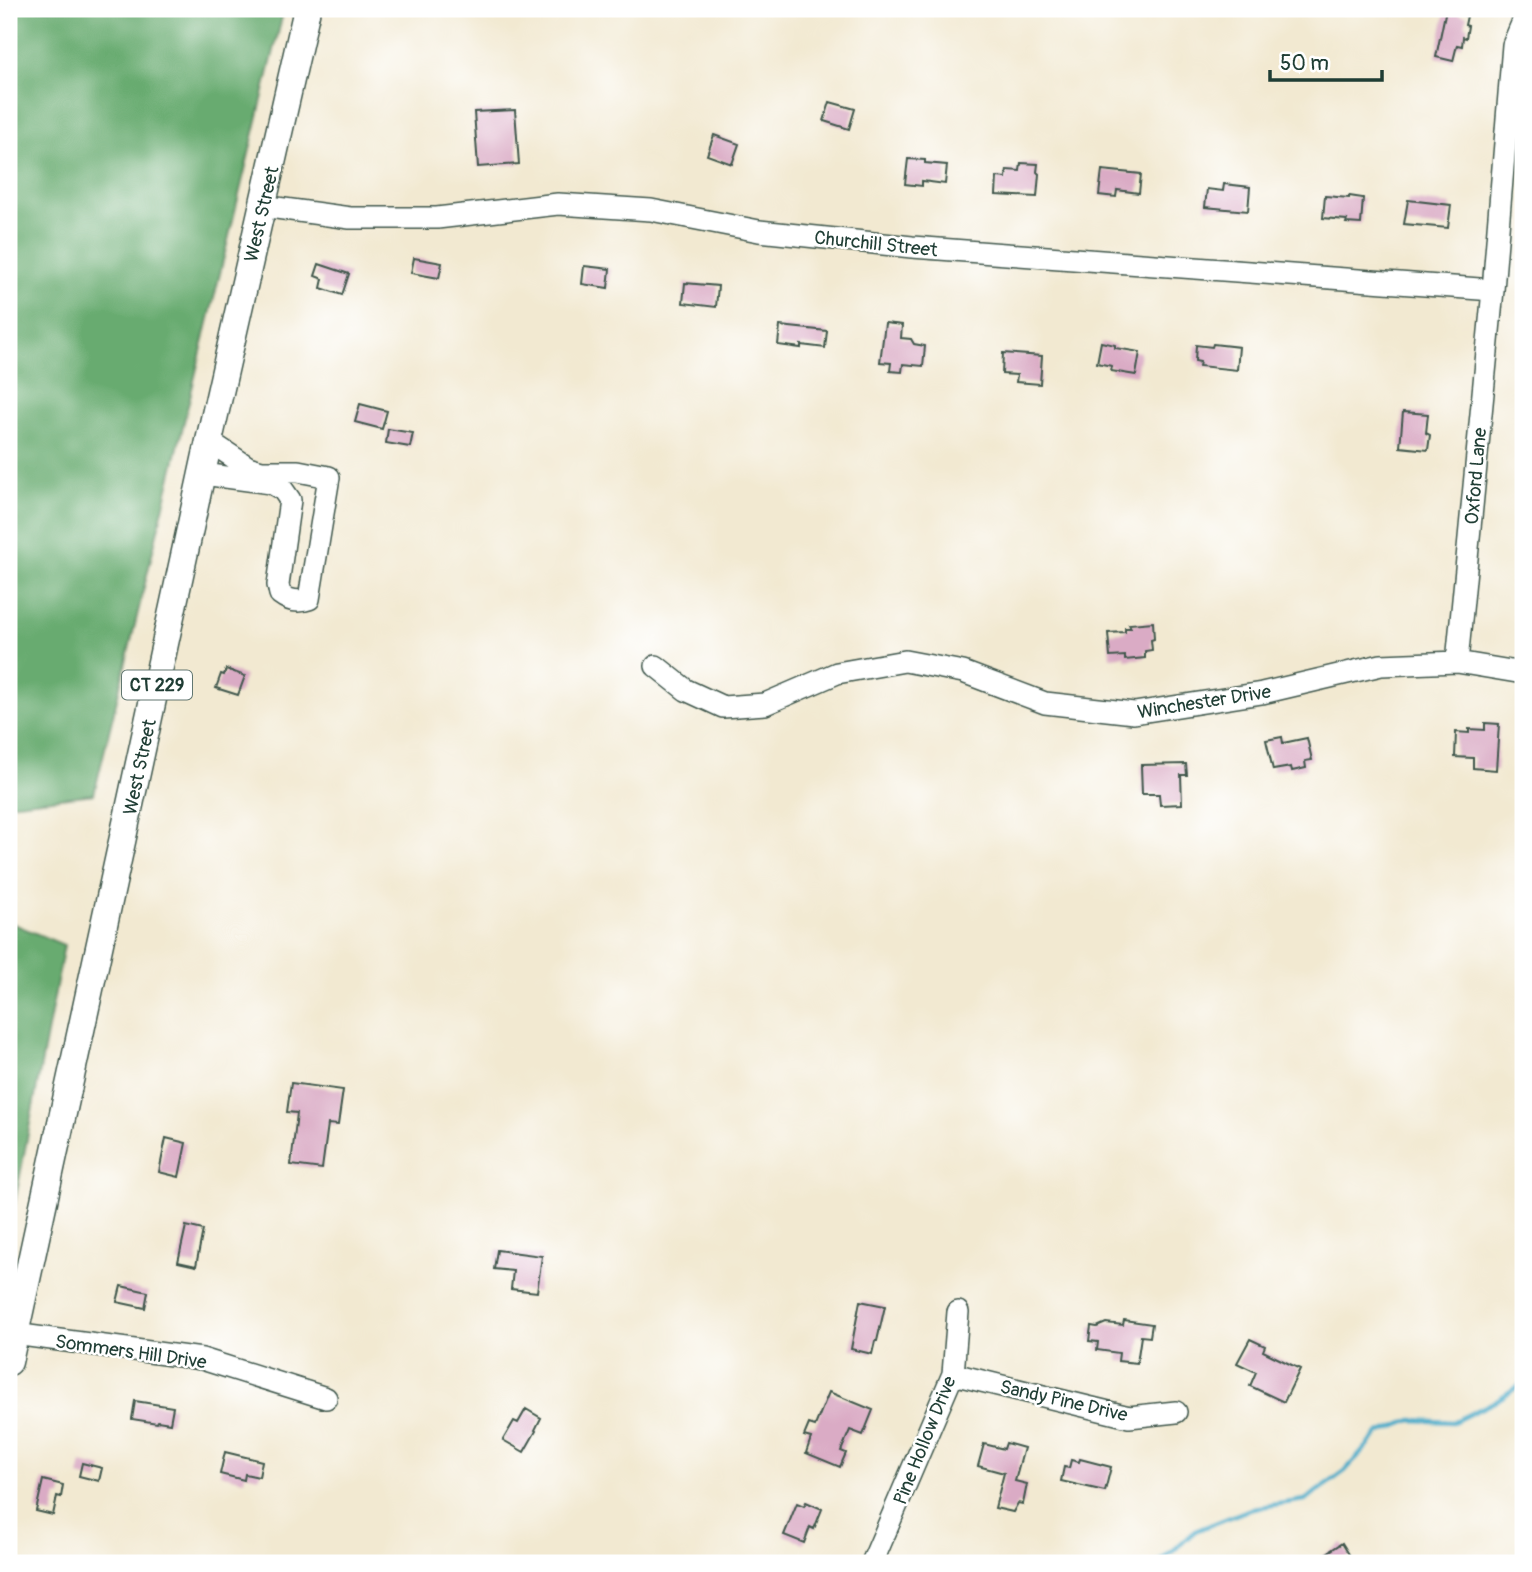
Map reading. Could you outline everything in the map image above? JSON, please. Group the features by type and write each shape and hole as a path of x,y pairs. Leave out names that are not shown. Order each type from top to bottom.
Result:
{"main road":[{"name":"West Street","path":"9,1362 209,441 306,9"}],"street":[{"name":"Oxford Lane","path":"1457,662 1493,290 1513,45 1523,21"},
{"name":"Churchill Street","path":"262,206 350,218 437,218 558,204 651,210 759,231 912,247 1493,290"},
{"path":"203,474 271,484 284,490 290,500 278,585 280,594 288,600 309,599 330,477 298,471 262,471 248,467 209,441"},
{"name":"Winchester Drive","path":"656,666 686,690 723,707 765,704 837,673 905,661 963,671 1045,703 1135,713 1262,693 1381,665 1457,662 1523,673"},
{"name":"Pine Hollow Drive","path":"872,1563 953,1374 958,1312"},
{"name":"Sommers Hill Drive","path":"15,1334 202,1359 326,1398"},
{"name":"Sandy Pine Drive","path":"953,1374 1129,1418 1176,1412"}],"green space":[{"path":"9,9 284,9 94,794 9,804"},
{"path":"9,922 64,945 9,1233"}],"building":[{"path":"1446,9 1459,11 1459,14 1467,16 1466,38 1463,37 1462,46 1457,45 1453,61 1436,57"},
{"path":"830,102 855,109 849,129 824,121"},
{"path":"515,110 519,164 478,167 474,112"},
{"path":"714,135 739,144 732,164 707,155"},
{"path":"908,159 947,165 945,184 922,181 922,186 905,184"},
{"path":"1021,163 1038,164 1037,197 996,195 997,177 1006,178 1007,170 1020,171"},
{"path":"1102,170 1141,174 1139,193 1117,190 1116,197 1099,195"},
{"path":"1224,184 1250,187 1248,211 1205,207 1207,189 1223,191"},
{"path":"1325,196 1363,198 1361,224 1323,218"},
{"path":"1408,200 1451,205 1448,228 1404,224"},
{"path":"414,258 442,263 439,278 411,273"},
{"path":"319,264 349,274 342,295 321,288 323,279 315,276"},
{"path":"584,266 610,269 608,288 582,284"},
{"path":"685,283 718,286 716,307 683,303"},
{"path":"885,323 902,325 901,338 911,339 914,344 925,346 923,366 903,364 902,372 890,371 891,363 880,362"},
{"path":"780,326 827,331 825,348 778,345"},
{"path":"1101,342 1115,345 1115,348 1140,352 1136,375 1111,371 1112,366 1097,363"},
{"path":"1213,344 1239,347 1237,370 1199,366 1200,362 1195,361 1196,345 1212,347"},
{"path":"1003,353 1042,356 1040,384 1016,382 1017,375 1002,374"},
{"path":"360,404 387,411 382,429 355,422"},
{"path":"1403,412 1428,414 1428,450 1400,447"},
{"path":"388,429 413,433 410,447 386,443"},
{"path":"1153,622 1152,650 1145,651 1145,658 1125,660 1125,656 1110,657 1108,633 1125,632 1125,628 1131,628 1129,624"},
{"path":"226,669 245,676 238,695 216,688"},
{"path":"1485,723 1499,724 1496,770 1473,768 1473,758 1455,757 1456,732 1485,730"},
{"path":"1282,737 1283,743 1307,738 1312,760 1305,761 1306,768 1292,771 1291,767 1273,770 1266,740"},
{"path":"1186,764 1187,775 1181,775 1182,804 1160,805 1159,794 1142,794 1141,765"},
{"path":"291,1083 343,1090 338,1125 328,1124 322,1169 291,1165 297,1113 287,1112"},
{"path":"166,1138 186,1143 179,1177 159,1172"},
{"path":"186,1226 203,1230 196,1266 178,1262"},
{"path":"497,1250 542,1256 537,1292 511,1289 513,1271 494,1269"},
{"path":"121,1286 148,1292 145,1308 117,1302"},
{"path":"860,1301 885,1306 872,1354 851,1349"},
{"path":"1124,1320 1152,1324 1150,1337 1141,1336 1137,1363 1118,1361 1119,1353 1097,1350 1098,1342 1089,1341 1091,1326 1097,1327 1106,1323 1123,1325"},
{"path":"1250,1339 1265,1346 1263,1351 1300,1369 1284,1402 1250,1386 1256,1372 1237,1363"},
{"path":"829,1392 873,1410 863,1435 850,1430 841,1451 846,1453 840,1467 806,1453 811,1438 804,1436 809,1424 815,1426"},
{"path":"135,1401 173,1407 170,1423 132,1419"},
{"path":"526,1409 541,1418 524,1452 503,1440 514,1421 518,1423"},
{"path":"1006,1443 1024,1448 1015,1481 1027,1484 1023,1504 1018,1503 1013,1512 995,1508 1004,1473 978,1466 984,1444 1004,1449"},
{"path":"225,1452 262,1461 259,1477 245,1474 244,1480 220,1474"},
{"path":"1080,1459 1111,1467 1105,1491 1061,1481 1064,1467 1069,1468 1071,1460 1079,1462"},
{"path":"82,1463 102,1468 99,1481 79,1476"},
{"path":"43,1480 63,1485 61,1497 57,1496 53,1515 36,1511"},
{"path":"806,1502 822,1509 814,1529 810,1527 804,1543 784,1535 797,1503 804,1506"},
{"path":"1342,1543 1350,1556 1339,1563 1312,1563"}],"waterway":[{"path":"1159,1563 1195,1531 1253,1508 1305,1500 1345,1471 1379,1433 1412,1420 1453,1422 1494,1402 1523,1383"}]}
